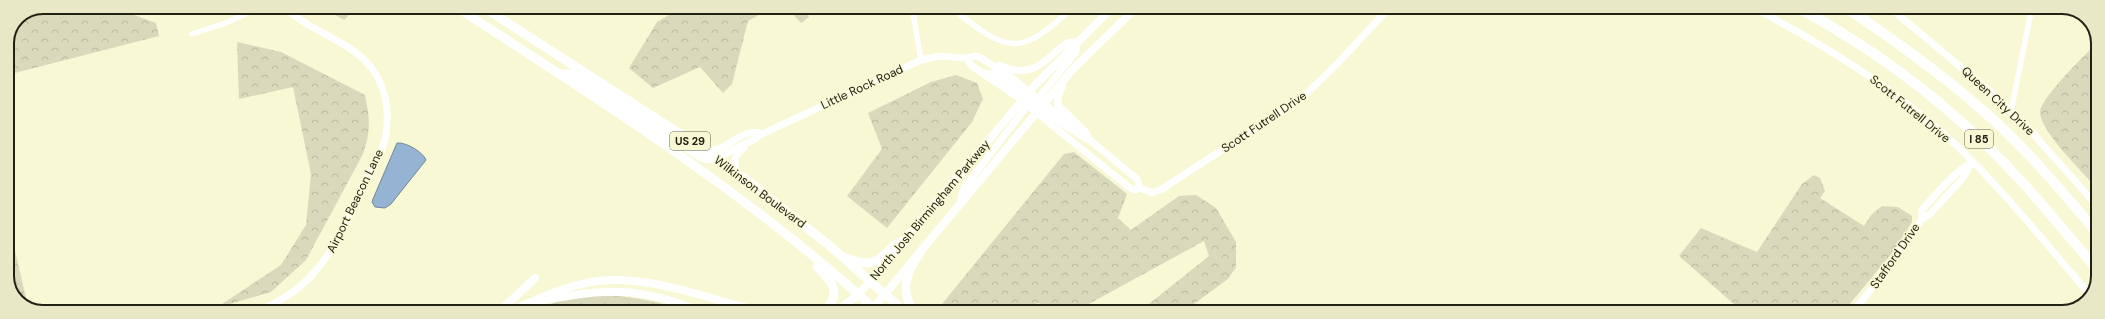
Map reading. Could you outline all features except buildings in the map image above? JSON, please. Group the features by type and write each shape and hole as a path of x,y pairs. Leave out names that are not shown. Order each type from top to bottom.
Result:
{"highway":[{"name":"I 85","path":"1809,14 1875,53 1918,84 1948,110 2016,176 2091,262"},
{"name":"I 85","path":"1856,14 1890,37 1941,75 1982,110 2028,155 2091,226"}],"main road":[{"name":"Wilkinson Boulevard","path":"467,14 560,74 696,167 803,249 869,305"},
{"name":"Wilkinson Boulevard","path":"494,14 716,158 838,252 898,305"},
{"path":"1033,102 1077,42 1106,14"},
{"path":"1033,102 1066,77 1089,51 1129,14"},
{"path":"983,72 994,75 1079,134 1088,138"},
{"path":"560,74 571,74 580,79 701,157 707,160 716,158"},
{"path":"1066,77 1066,82 1058,94 1058,104 1067,116 1086,133 1088,138"},
{"name":"North Josh Birmingham Parkway","path":"878,305 962,203 1033,102"},
{"name":"North Josh Birmingham Parkway","path":"845,305 858,295 871,281 906,240 1033,102"},
{"path":"838,252 856,261 872,262 884,256 897,244 906,240"},
{"path":"803,249 807,257 828,278 833,286 833,301 829,305"},
{"path":"910,305 908,302 905,286 909,271 920,253"},
{"path":"506,305 535,278"},
{"path":"524,305 550,292 599,281 662,286 733,305"},
{"path":"528,303 575,293 624,291 671,300 684,305"}],"street":[{"path":"192,34 237,19 247,14"},
{"name":"Airport Beacon Lane","path":"272,305 299,287 329,255 378,157 386,136 388,116 385,95 378,78 369,64 340,42 294,14"},
{"path":"913,14 921,60"},
{"path":"959,14 990,38 1015,43 1036,39 1047,32 1066,14"},
{"name":"Scott Futrell Drive","path":"1033,102 1130,188 1135,190 1140,188 1149,193 1158,191 1293,105 1317,85 1383,14"},
{"name":"Scott Futrell Drive","path":"1765,14 1832,51 1861,70 1932,124 1972,162 2087,291"},
{"name":"Queen City Drive","path":"1897,14 1958,64 2011,111 2049,151 2091,199"},
{"path":"2011,111 2031,14"},
{"path":"984,61 993,62 1010,70 1027,70 1045,63 1071,41 1077,42"},
{"name":"Little Rock Road","path":"716,158 762,134 921,60 939,56 966,58 976,56 1001,70 1033,102"},
{"path":"966,58 972,66 983,72"},
{"path":"962,203 961,197 964,188 1033,102"},
{"name":"Little Rock Road","path":"701,148 712,151 752,133 762,134"},
{"path":"1088,138 1137,179 1140,188"},
{"path":"742,177 735,167 736,156 739,151 754,139"},
{"name":"Stafford Drive","path":"1858,305 1888,268 1922,219 1922,210 1956,171 1972,162"}],"green space":[{"path":"43,14 131,14 156,23 159,36 14,73 14,43 16,32 27,19 32,16"},
{"path":"334,14 350,14 344,20"},
{"path":"670,14 760,14 748,21 732,84 723,93 700,67 653,88 629,68 657,22"},
{"path":"793,14 808,14 809,17 801,23"},
{"path":"237,42 281,52 365,95 369,125 363,154 306,260 271,292 226,305 221,305 281,265 306,225 311,174 293,87 239,99"},
{"path":"2091,49 2091,182 2055,141 2047,130 2040,112 2042,105 2048,96"},
{"path":"956,75 977,83 983,99 972,122 887,228 847,196 882,149 868,113 931,82"},
{"path":"1074,152 1127,194 1118,218 1131,230 1179,196 1196,195 1216,208 1236,242 1236,267 1228,279 1193,305 1148,305 1209,256 1204,241 1087,305 1042,305 1038,303 1034,305 941,305 1064,154"},
{"path":"1814,175 1820,178 1825,191 1820,198 1864,226 1871,215 1882,206 1898,207 1912,216 1912,222 1893,252 1849,305 1735,305 1679,256 1701,228 1757,252 1802,184"},
{"path":"14,247 27,300 21,295 15,283"},
{"path":"599,295 644,300 666,305 548,305 556,302"}],"water":[{"path":"397,143 405,144 414,148 426,160 391,204 385,208 375,207 372,202 373,199"}]}
